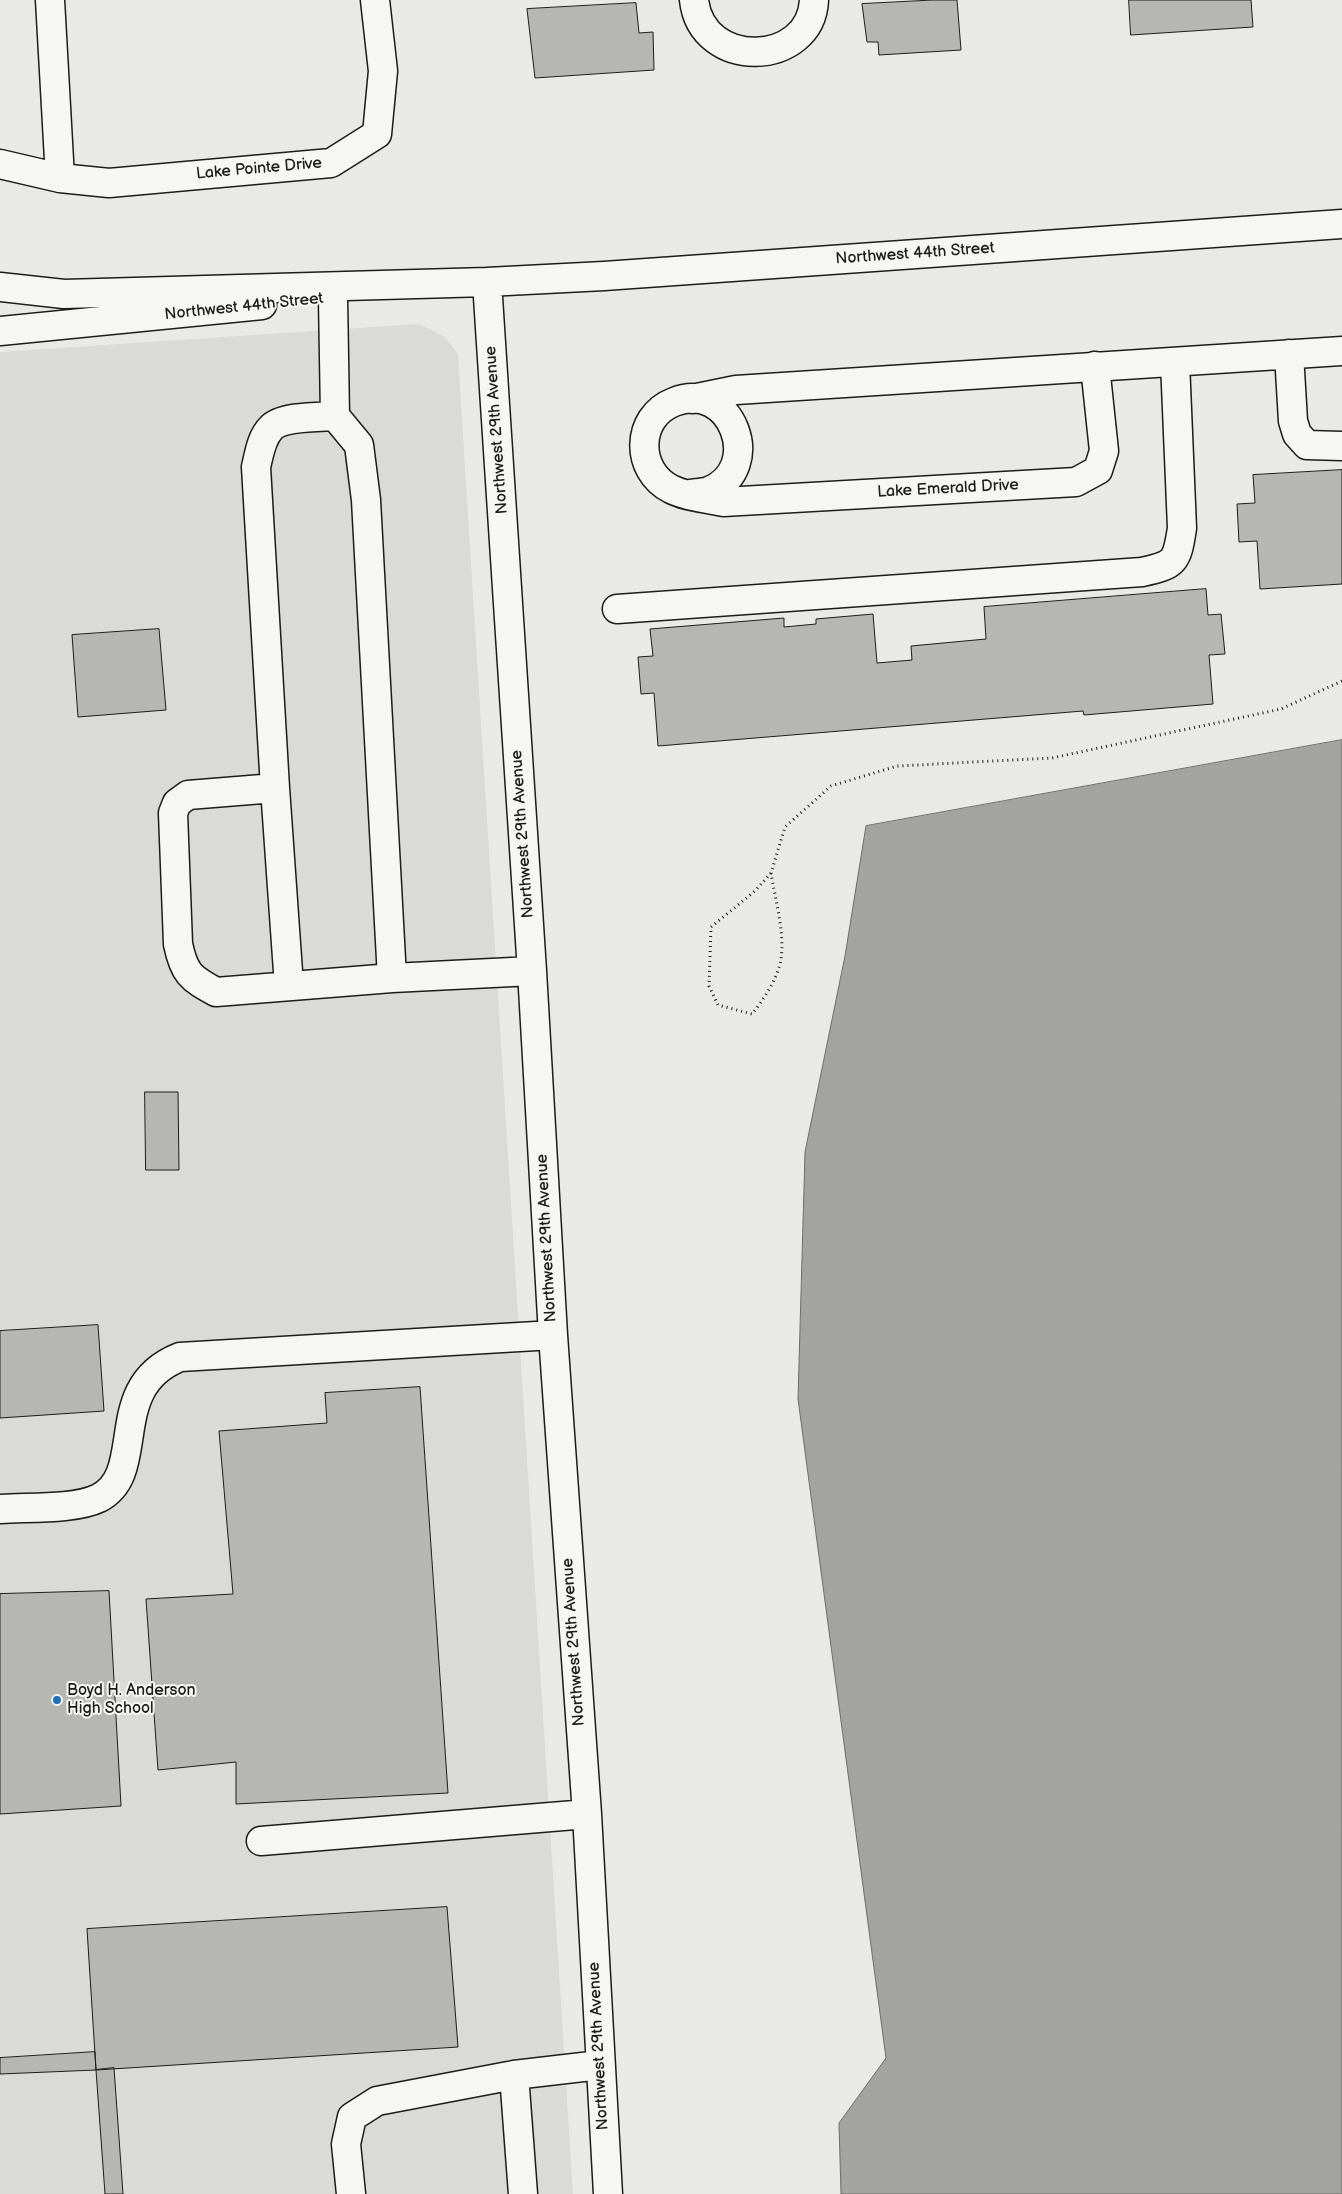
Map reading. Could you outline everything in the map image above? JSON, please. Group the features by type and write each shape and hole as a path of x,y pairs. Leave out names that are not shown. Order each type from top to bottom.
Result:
{"street":[{"path":"50,0 60,178"},
{"name":"Lake Pointe Drive","path":"0,164 60,178 109,183 332,163 377,134 383,71 375,0"},
{"path":"694,0 695,9 704,27 718,41 735,50 754,53 773,50 792,40 806,25 814,6 814,0"},
{"name":"Northwest 44th Street","path":"0,287 64,294 488,282 604,276 1342,224"},
{"name":"Northwest 44th Street","path":"0,331 488,282"},
{"name":"Northwest 29th Avenue","path":"488,282 553,1335 587,1814 608,2194"},
{"path":"333,298 335,416 359,445 366,500 392,978"},
{"name":"Lake Emerald Drive","path":"1095,366 1104,451 1098,470 1076,482 723,502 672,490 656,479 646,464 643,445 647,427 658,412 674,402 736,390 1095,366 1342,351"},
{"path":"1289,354 1293,421 1297,434 1307,445 1342,446"},
{"path":"616,609 1142,572 1167,566 1178,552 1182,528 1175,362"},
{"path":"690,494 708,491 724,481 735,466 739,447 736,429 726,414 711,403 692,398"},
{"path":"290,986 275,788 256,467 260,447 271,428 282,422 335,416"},
{"path":"275,788 188,795 177,803 173,813 178,944 182,965 196,982 216,992 392,978 532,971"},
{"path":"0,1509 78,1504 99,1498 115,1483 126,1455 132,1411 143,1384 163,1363 180,1356 553,1335"},
{"path":"261,1841 587,1814"},
{"path":"351,2194 346,2144 352,2117 377,2101 514,2075 600,2065"},
{"path":"514,2075 523,2194"}],"path":[{"path":"771,873 779,926 781,959 766,997 752,1014 718,1005 709,986 711,927 755,891 771,873 785,828 831,786 897,766 1052,758 1281,709 1342,681"}],"shaded area":[{"path":"419,324 445,337 458,354 573,2194 0,2194 0,352"},
{"path":"1342,740 1342,2194 841,2194 839,2123 886,2058 798,1399 805,1152 845,956 866,826"}],"building":[{"path":"957,0 961,50 879,55 878,42 867,42 862,4"},
{"path":"1129,0 1251,0 1253,27 1131,35"},
{"path":"636,3 639,33 653,32 654,70 535,78 527,9"},
{"path":"1342,470 1342,584 1260,589 1257,541 1239,542 1237,504 1255,503 1253,475"},
{"path":"1206,589 1208,615 1221,614 1225,654 1209,655 1213,704 1084,715 1083,711 658,746 654,693 641,694 638,657 653,656 650,629 784,618 784,627 816,624 816,619 873,614 877,663 912,660 911,646 986,639 984,607"},
{"path":"159,629 166,710 78,717 72,635"},
{"path":"145,1092 178,1092 179,1170 146,1170"},
{"path":"98,1325 104,1411 0,1418 0,1331"},
{"path":"420,1387 448,1793 236,1804 236,1762 158,1770 146,1599 233,1594 219,1431 327,1423 325,1393"},
{"name":"Boyd H. Anderson High School","path":"109,1591 121,1806 0,1814 0,1594"},
{"path":"447,1907 458,2047 96,2070 87,1929"},
{"path":"95,2052 96,2070 0,2074 0,2058"},
{"path":"114,2068 123,2194 105,2194 96,2070"}],"place":[{"name":"Boyd H. Anderson High School","path":"57,1700"}]}
